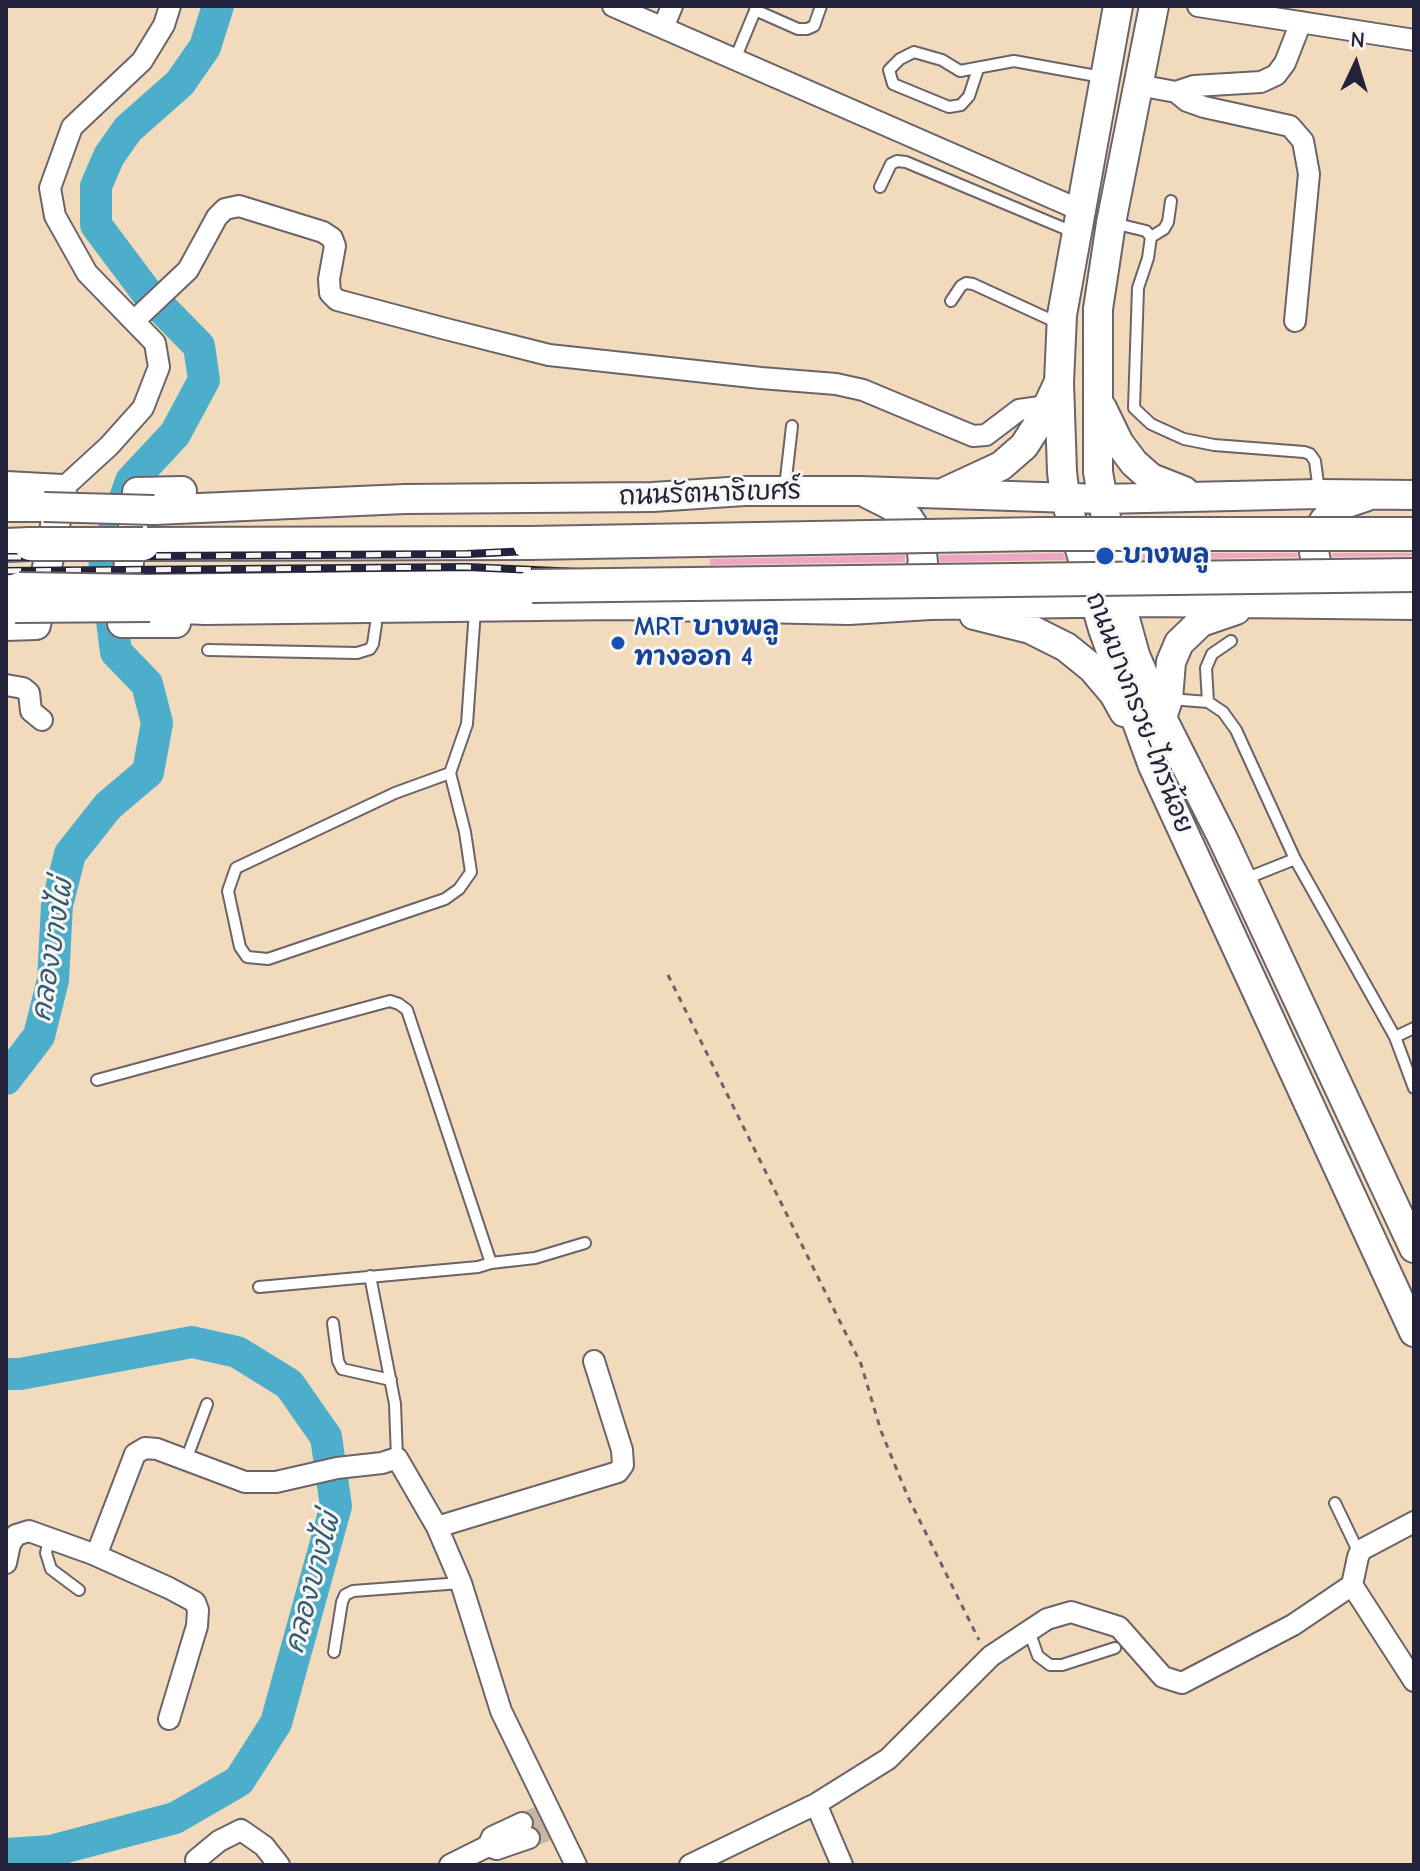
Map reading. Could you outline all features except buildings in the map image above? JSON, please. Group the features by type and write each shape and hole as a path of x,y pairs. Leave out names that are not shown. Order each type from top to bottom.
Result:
{"main road":[{"name":"ถนนบางกรวย-ไทรน้อย","path":"1118,6 1062,324 1056,404 1065,497 1108,604 1165,708 1414,1248"},
{"name":"ถนนบางกรวย-ไทรน้อย","path":"1154,6 1111,223 1098,309 1098,472 1108,604 1153,766 1414,1332"},
{"path":"943,493 1001,466 1024,446 1056,404 1098,411 1134,463 1151,478 1198,496"},
{"path":"6,486 53,498 36,625 10,604"},
{"path":"450,498 433,486 137,492 122,623 438,623 462,607"},
{"name":"ถนนรัตนาธิเบศร์","path":"6,507 53,498 154,510 450,498 653,497 784,491 1102,499 1414,495"},
{"path":"860,491 890,505 909,519 920,536 923,562 920,574 908,593 892,605 871,609"},
{"path":"1376,604 1342,596 1328,586 1317,566 1314,552 1317,533 1338,506 1364,497 1384,495"},
{"name":"ถนนรัตนาธิเบศร์","path":"18,544 529,543 1041,534 1414,534"},
{"path":"10,604 532,586 1414,575"},
{"path":"147,599 204,610 619,605 871,609 930,605 1414,605"},
{"path":"1165,708 1171,662 1179,643 1201,622 1229,610 1305,603"},
{"path":"930,605 1030,629 1066,647 1092,668 1114,694 1153,766"}],"street":[{"path":"53,498 109,446 143,408 159,367 155,343 139,315 87,273 55,216 50,188 72,127 142,61 164,25 170,6"},
{"path":"613,6 735,59 1078,221"},
{"path":"663,28 672,6"},
{"path":"1198,6 1414,40"},
{"path":"1176,92 1194,86 1261,82 1276,75 1285,63 1301,22"},
{"path":"1138,85 1176,92 1187,101 1204,107 1290,126 1303,141 1309,174 1295,321"},
{"path":"139,315 188,270 217,217 225,209 239,206 323,232 332,238 335,246 329,279 330,293 337,300 549,355 836,384 863,390 973,436 986,435 1019,410 1056,404"},
{"path":"6,685 23,688 29,693 31,711 42,720"},
{"path":"437,1527 618,1472 623,1465 622,1450 594,1361"},
{"path":"93,1554 99,1548 135,1454 145,1448 245,1482 276,1482 397,1458 437,1527 461,1583 540,1825 576,1865"},
{"path":"690,1865 816,1804 888,1759 991,1656 1047,1619 1071,1612 1119,1627 1131,1637 1163,1677 1182,1683 1293,1625 1352,1585 1359,1553 1414,1522"},
{"path":"6,1563 10,1544 16,1535 29,1531 93,1554 195,1602 197,1626 169,1719"},
{"path":"1352,1585 1414,1681"},
{"path":"816,1804 842,1865"},
{"path":"450,1865 488,1846 497,1849 540,1825"},
{"path":"196,1860 219,1841 241,1830 264,1846 279,1865"}],"lane":[{"path":"735,59 756,8 798,29 807,29 814,26 821,6"},
{"path":"978,69 969,96 961,105 949,107 893,84 889,70 900,59 914,52 942,60 960,71 1014,61 1104,78"},
{"path":"880,187 891,164 906,162 1078,221"},
{"path":"1151,237 1164,229 1168,222 1171,201"},
{"path":"1111,223 1146,231 1151,237 1138,288 1134,408 1151,424 1184,439 1214,445 1310,454 1315,461 1319,494"},
{"path":"951,301 961,286 973,284 1062,324"},
{"path":"784,491 792,426"},
{"path":"450,773 395,793 236,868 228,891 240,947 247,957 268,959 445,899 459,889 471,872 465,832 450,773 467,724 462,607"},
{"path":"208,650 357,653 370,649 376,624"},
{"path":"1208,702 1206,668 1212,654 1231,641"},
{"path":"1165,708 1208,702 1223,712 1236,730 1295,859 1395,1037 1414,1088"},
{"path":"1242,880 1295,859"},
{"path":"97,1080 390,1001 399,1004 407,1010 491,1263"},
{"path":"1395,1037 1414,1028"},
{"path":"259,1287 478,1267 535,1258 585,1243"},
{"path":"370,1276 391,1380 397,1458"},
{"path":"333,1323 342,1369 391,1380"},
{"path":"186,1460 207,1404"},
{"path":"1335,1503 1359,1553"},
{"path":"49,1539 46,1553 51,1569 79,1590"},
{"path":"334,1652 345,1595 353,1591 461,1583"},
{"path":"1029,1631 1038,1656 1050,1665 1062,1665 1115,1648"}],"path":[{"path":"668,975 861,1364 881,1431 908,1497 982,1645 991,1656"}],"waterway":[{"name":"คลองบางไผ่","path":"6,1079 39,1036 53,980 57,905 70,854 108,806 148,772 157,723 147,684 116,652 104,558 131,481 175,434 204,380 199,346 147,293 96,225 96,186 109,156 128,129 180,83 205,47 218,6"},
{"name":"คลองบางไผ่","path":"6,1374 192,1342 237,1352 289,1384 326,1437 336,1506 276,1723 239,1781 175,1818 51,1851 6,1854"}],"tunnel":[{"path":"522,1823 539,1816"},
{"path":"529,1838 547,1831"}],"railway":[{"path":"6,557 467,554 692,543 1414,538"},
{"path":"6,571 467,567 692,577 1414,571"}],"place":[{"name":"บางพลู","path":"1105,556"},
{"name":"MRT บางพลู ทางออก 4","path":"618,643"}]}
